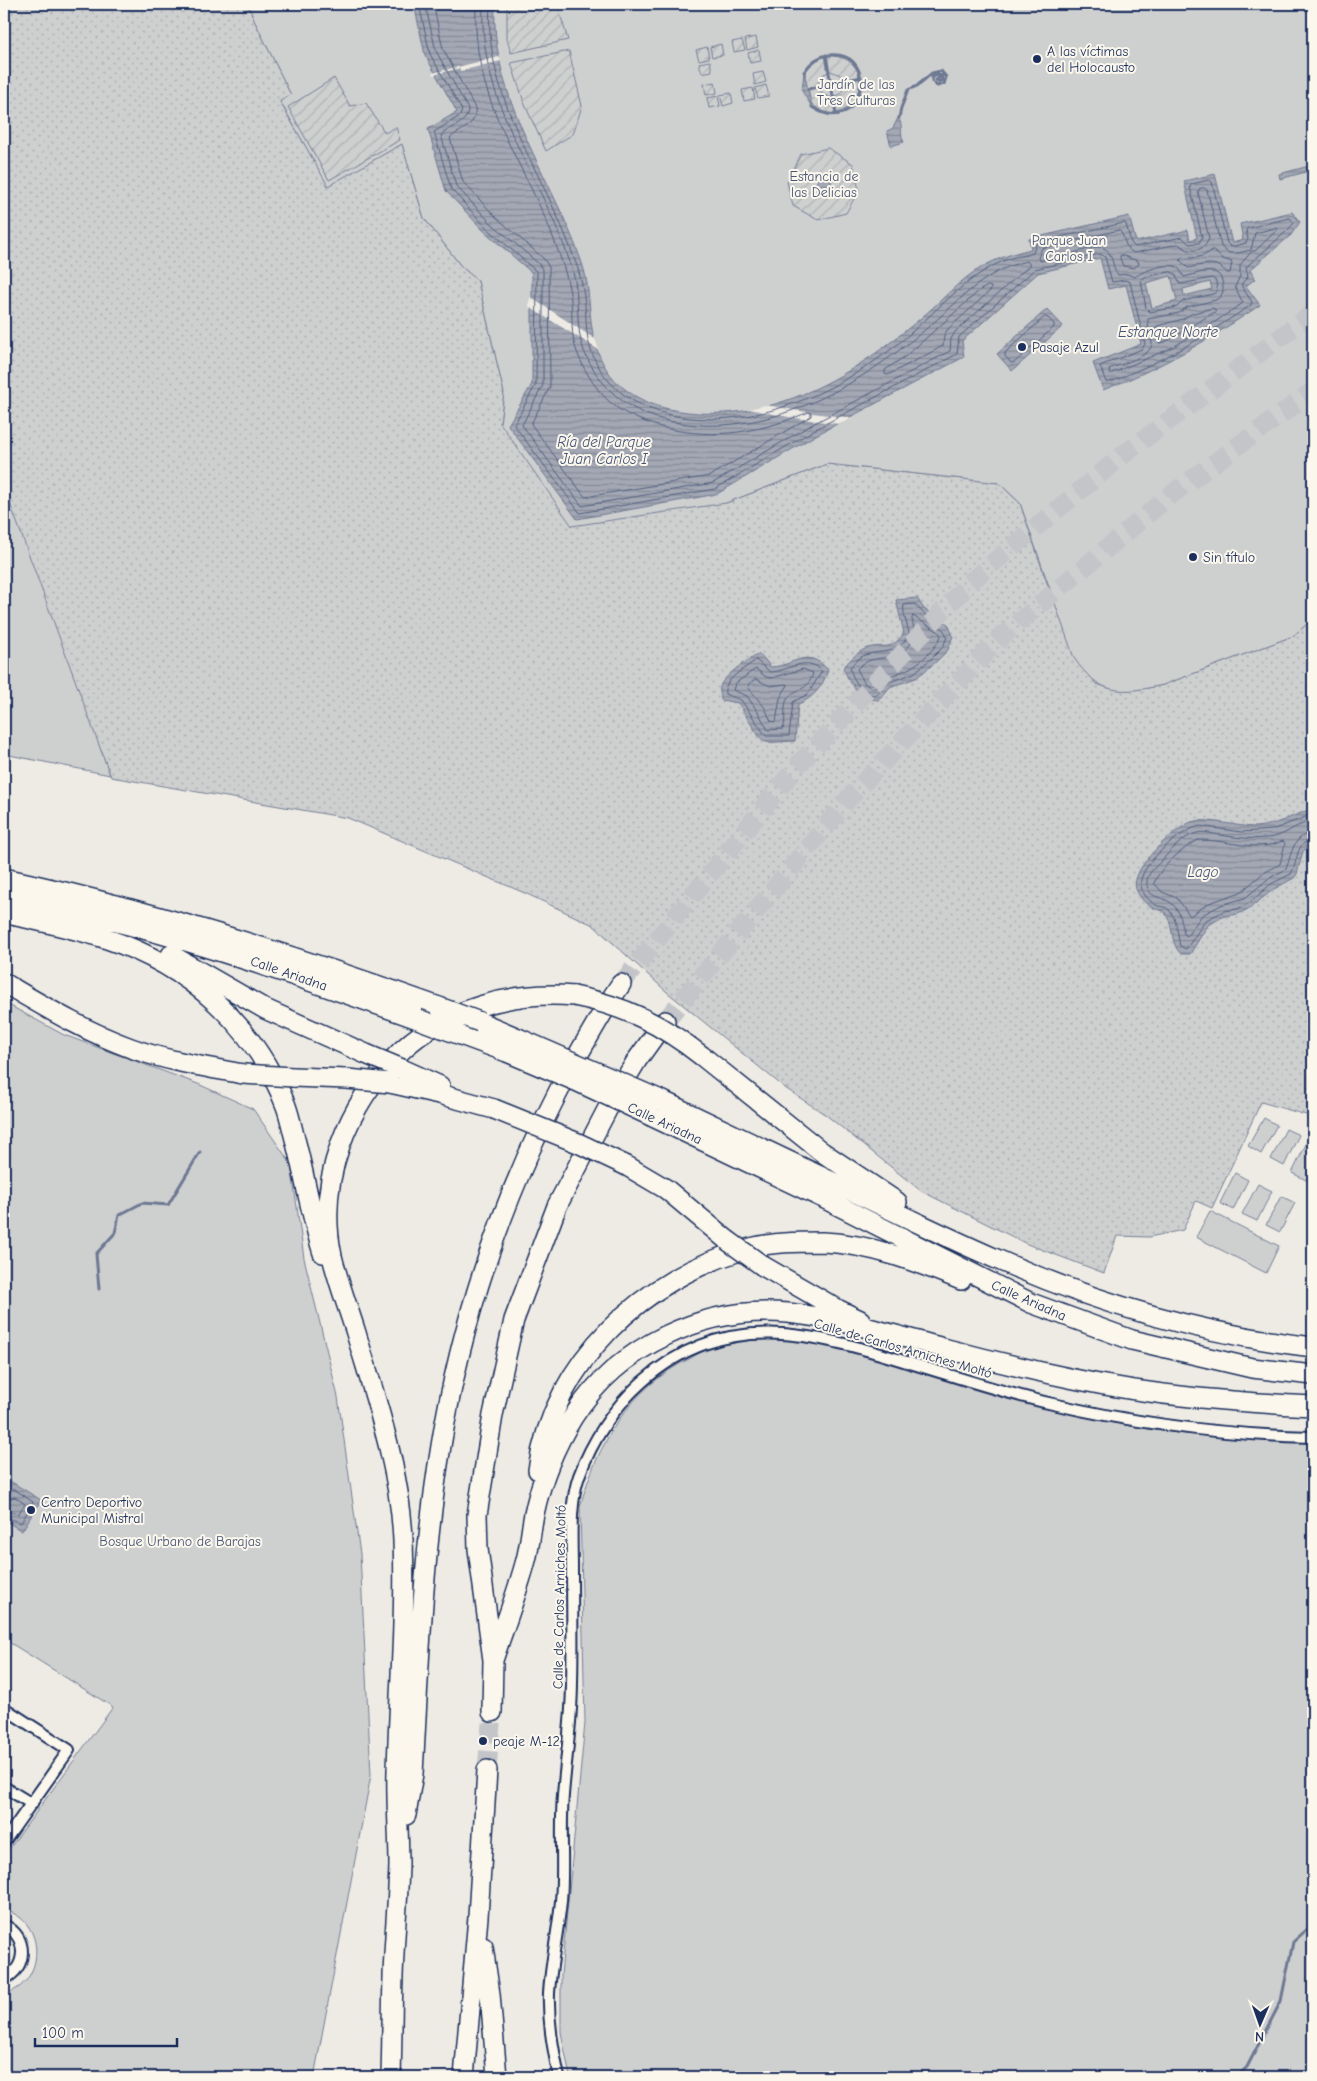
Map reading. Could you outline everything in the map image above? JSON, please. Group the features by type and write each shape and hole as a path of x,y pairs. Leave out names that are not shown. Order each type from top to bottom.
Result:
{"highway":[{"name":"Calle Ariadna","path":"4,878 68,892 152,914 339,971 480,1022 512,1045 1043,1279 1116,1304 1177,1321 1247,1337 1313,1347"},
{"name":"Calle Ariadna","path":"4,899 96,915 182,939 273,967 458,1034 512,1045"},
{"path":"4,899 103,928 151,945 210,976 265,1009 494,1109 578,1143 627,1166 666,1189 727,1240 763,1266 839,1310 890,1334"},
{"path":"4,913 69,928 107,939 138,951 176,972 203,990 224,1008 243,1030 268,1066 287,1108 318,1239 339,1304 370,1381"},
{"path":"4,983 64,1018 130,1048 186,1064 243,1074 390,1083 494,1109"},
{"path":"399,1863 413,1774 430,1518 441,1446 456,1372 482,1271 524,1163 563,1082 599,1018 621,984"},
{"path":"391,2077 393,1976 399,1863 397,1774 405,1589 402,1518 390,1448 332,1254 328,1210 332,1173 340,1141 363,1095 381,1070 413,1040 447,1020 481,1005 517,997 551,994 574,996 612,1005 650,1020 676,1036 822,1152 954,1240"},
{"path":"492,1712 493,1660 478,1549 476,1515 493,1415 514,1320 557,1206 609,1106 637,1060 665,1021"},
{"name":"Calle Ariadna","path":"658,1109 825,1199 1031,1303 1132,1340 1252,1368 1313,1375"},
{"path":"493,1660 526,1560 544,1442 553,1416 572,1378 603,1336 621,1318 668,1282 694,1269 749,1248 823,1242 860,1247 891,1254 916,1262 997,1295 1031,1303"},
{"path":"534,1512 552,1456 574,1416 594,1389 614,1369 640,1349 659,1338 690,1325 716,1318 760,1312 788,1313 890,1334 1002,1364 1156,1394 1230,1402 1313,1406"},
{"path":"464,2077 488,1770"},
{"path":"478,1917 490,1994 497,2077"},
{"path":"490,1994 510,2077"}],"street":[{"name":"Calle de Carlos Arniches Moltó","path":"559,2077 552,2047 549,1993 561,1903 563,1797 572,1714 573,1512 580,1476 593,1446 615,1410 653,1372 671,1360 710,1342 737,1335 776,1332 805,1335 865,1349 1004,1391 1078,1410 1176,1428 1313,1436"},
{"path":"4,1708 69,1750 4,1842"},
{"path":"4,1787 32,1804"},
{"path":"4,1925 18,1935 22,1944 23,1954 20,1964 14,1973 4,1979"}],"green space":[{"path":"4,4 248,4 291,95 280,102 328,185 402,144 424,218 461,266 478,281 504,393 500,423 726,503 827,464 999,483 1020,503 1047,583 1095,683 1112,689 1137,689 1163,685 1293,636 1313,619 1313,1117 1261,1102 1212,1208 1196,1201 1183,1230 1149,1237 1117,1236 1104,1273 1027,1244 921,1191 826,1115 785,1088 667,992 593,925 527,894 348,818 111,777 4,500"},
{"name":"Parque Juan Carlos I","path":"248,4 1313,4 1313,619 1293,636 1163,685 1135,690 1112,689 1103,686 1093,680 1074,658 1020,503 999,483 827,464 726,503 572,526 500,423 504,393 478,281 461,266 424,218 402,144 328,186 280,101 291,95"},
{"path":"507,4 557,4 568,40 511,53 507,39"},
{"path":"756,37 758,47 747,50 745,39"},
{"path":"742,40 745,50 734,52 732,42"},
{"path":"721,44 723,55 712,57 710,47"},
{"path":"707,47 709,58 699,60 696,50"},
{"path":"759,50 761,61 750,63 748,53"},
{"path":"569,51 582,106 573,134 546,151 525,105 511,63"},
{"name":"Jardín de las Tres Culturas","path":"826,56 845,59 856,68 859,81 857,94 849,106 838,113 824,112 809,101 805,79 807,68","holes":["831,71 842,76 845,83 841,94 832,98 822,94 818,84 824,74"]},
{"path":"710,61 712,71 702,73 699,63"},
{"path":"763,72 766,82 755,85 753,74"},
{"path":"334,78 350,106 366,103 385,133 396,127 400,140 329,180 288,107"},
{"path":"715,82 717,93 706,95 704,84"},
{"path":"766,85 769,96 758,98 755,88"},
{"path":"753,88 755,99 744,101 742,90"},
{"path":"731,93 733,103 723,106 720,95"},
{"path":"718,96 720,106 709,108 707,98"},
{"name":"Estancia de las Delicias","path":"828,148 853,164 859,190 846,213 818,220 793,206 787,182 801,154"},
{"path":"4,487 110,775 4,754"},
{"name":"Bosque Urbano de Barajas","path":"4,998 8,1000 5,1003 64,1035 198,1084 253,1109 291,1164 304,1258 338,1397 360,1554 371,1775 314,2077 4,2077 4,1994 18,1988 28,1978 34,1966 36,1952 34,1938 28,1926 18,1916 4,1910 4,1856 113,1707 4,1639"},
{"path":"1264,1118 1277,1125 1261,1154 1248,1146"},
{"path":"1286,1129 1299,1135 1284,1166 1271,1159"},
{"path":"1310,1136 1313,1137 1313,1176 1310,1182 1292,1173"},
{"path":"1235,1173 1248,1180 1233,1210 1220,1203"},
{"path":"1258,1184 1272,1191 1257,1221 1242,1214"},
{"path":"1281,1196 1295,1203 1280,1232 1266,1225"},
{"path":"1210,1211 1279,1246 1266,1273 1196,1237"},
{"path":"778,1339 823,1344 879,1358 1017,1401 1136,1427 1207,1436 1313,1441 1313,2077 570,2077 561,2032 561,1975 585,1723 580,1507 596,1461 607,1440 619,1420 650,1385 669,1370 703,1351 720,1345 749,1340"}],"water":[{"name":"Ría del Parque Juan Carlos I","path":"414,4 495,4 496,39 502,72 512,105 582,263 586,276 594,340 598,352 610,375 618,383 636,397 669,409 714,413 747,410 779,403 810,391 868,359 927,313 974,272 998,259 1031,249 1029,239 1129,216 1136,242 1188,230 1190,240 1197,238 1184,181 1215,174 1232,243 1243,240 1240,224 1292,212 1300,222 1291,235 1250,270 1255,279 1246,286 1260,305 1222,330 1165,363 1103,390 1093,363 1141,344 1126,285 1108,289 1100,258 1038,273 962,341 964,357 816,435 717,494 577,519 508,425 532,384 532,273 483,230 446,191 428,129 457,112 425,55","holes":["1171,276 1177,301 1152,308 1146,283","1210,282 1212,289 1184,296 1183,289"]},
{"path":"804,72 812,107 802,91"},
{"path":"898,118 904,142 891,146 887,131 893,128"},
{"path":"1313,165 1313,170 1280,179 1279,174"},
{"path":"825,176 830,179 832,185 829,191 822,192 817,189 816,183 819,178"},
{"path":"1047,309 1063,326 1012,371 997,354"},
{"path":"917,598 924,609 948,624 953,636 948,650 916,678 890,687 879,700 866,697 856,690 843,668 853,657 865,649 890,645 899,639 904,633 896,600"},
{"path":"760,654 771,667 807,658 820,663 828,670 817,691 808,699 798,704 795,741 766,742 756,731 738,703 721,700 720,687 726,678 743,663"},
{"name":"Lago","path":"1309,810 1313,812 1313,844 1303,851 1297,874 1294,878 1274,889 1250,908 1238,914 1225,916 1208,925 1190,954 1181,954 1175,945 1170,922 1164,911 1155,909 1147,904 1136,889 1139,871 1146,861 1164,841 1191,822 1213,821 1255,827 1276,823"},
{"path":"10,1481 41,1500 22,1531 4,1520 4,1492"}],"pier":[{"path":"499,57 501,61 460,71 460,68 433,75 432,73"},
{"path":"530,297 595,339 599,350 529,307"},
{"path":"765,405 853,418 839,424 749,409"}],"waterway":[{"path":"826,55 836,114"},
{"path":"804,72 815,60 829,55 846,57 856,66 861,78 860,92 854,104 843,113 829,114 812,107"},
{"path":"899,118 908,90 917,86 932,73 941,71 946,77 944,84 937,86 932,81 932,77 942,76 942,80 939,82 936,80 939,78"},
{"path":"808,89 861,77"},
{"path":"99,1289 96,1254 115,1233 119,1215 142,1203 168,1205 200,1152"},
{"path":"1237,2077 1247,2067 1281,2001 1293,1942 1313,1924"}],"tunnel":[{"path":"621,984 798,765 970,582 1123,455 1313,313"},
{"path":"665,1021 850,797 1001,637 1172,494 1313,391"},
{"path":"487,1770 492,1712"}],"place":[{"name":"A las víctimas del Holocausto","path":"1037,59"},
{"name":"Pasaje Azul","path":"1022,347"},
{"name":"Sin título","path":"1193,557"},
{"name":"Centro Deportivo Municipal Mistral","path":"31,1510"},
{"name":"peaje M-12","path":"483,1741"}],"water label":[{"name":"Estanque Norte","path":"1168,332"}]}
